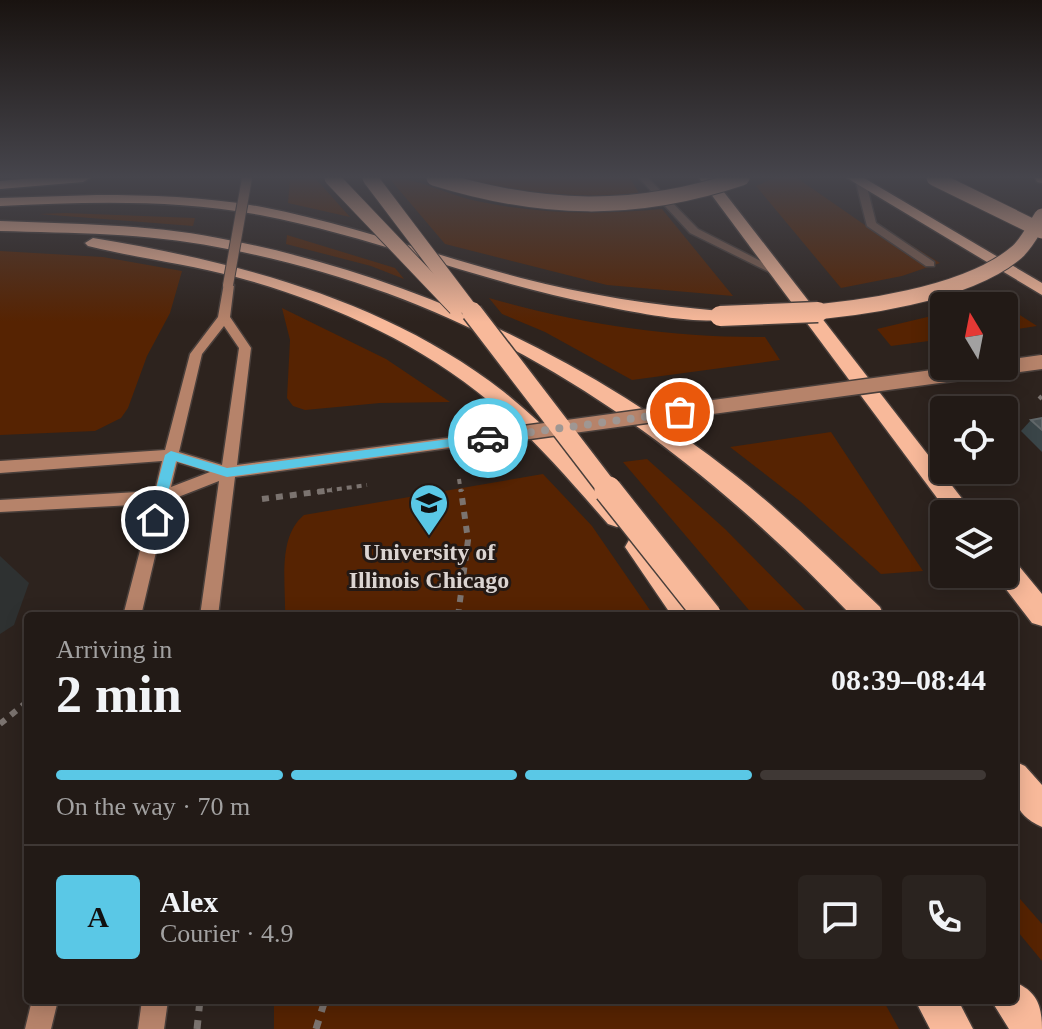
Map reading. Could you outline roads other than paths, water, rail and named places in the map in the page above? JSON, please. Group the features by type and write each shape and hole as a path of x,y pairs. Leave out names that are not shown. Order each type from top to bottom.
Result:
{"highway":[{"path":"323,226 488,275 577,297 655,310 720,316 843,309 920,294 962,281 1006,259 1022,247 1036,226"},
{"path":"376,226 431,286 501,351"},
{"path":"406,226 705,612"},
{"path":"743,226 951,500"},
{"path":"935,226 1042,290"},
{"path":"0,227 174,256 253,275 313,294 378,322 479,383 545,440 617,517 684,612"},
{"path":"0,227 148,233 269,253 416,295 493,329 633,410 677,443 765,515 866,612"},
{"path":"1018,584 1042,614"},
{"path":"1018,782 1042,810"},
{"path":"937,1004 953,1029"},
{"path":"1014,1004 1034,1029"}],"main road":[{"path":"133,612 196,354 224,317 238,226"},
{"path":"210,612 245,348 224,317"},
{"path":"0,506 161,497 227,472 1042,362"},
{"path":"0,467 171,455 227,472"},
{"path":"38,1029 44,1004"},
{"path":"151,1029 154,1004"}],"lane":[{"path":"689,226 779,273"},
{"path":"874,226 930,264"}],"place":[{"name":"University of Illinois Chicago","path":"429,537"}]}
